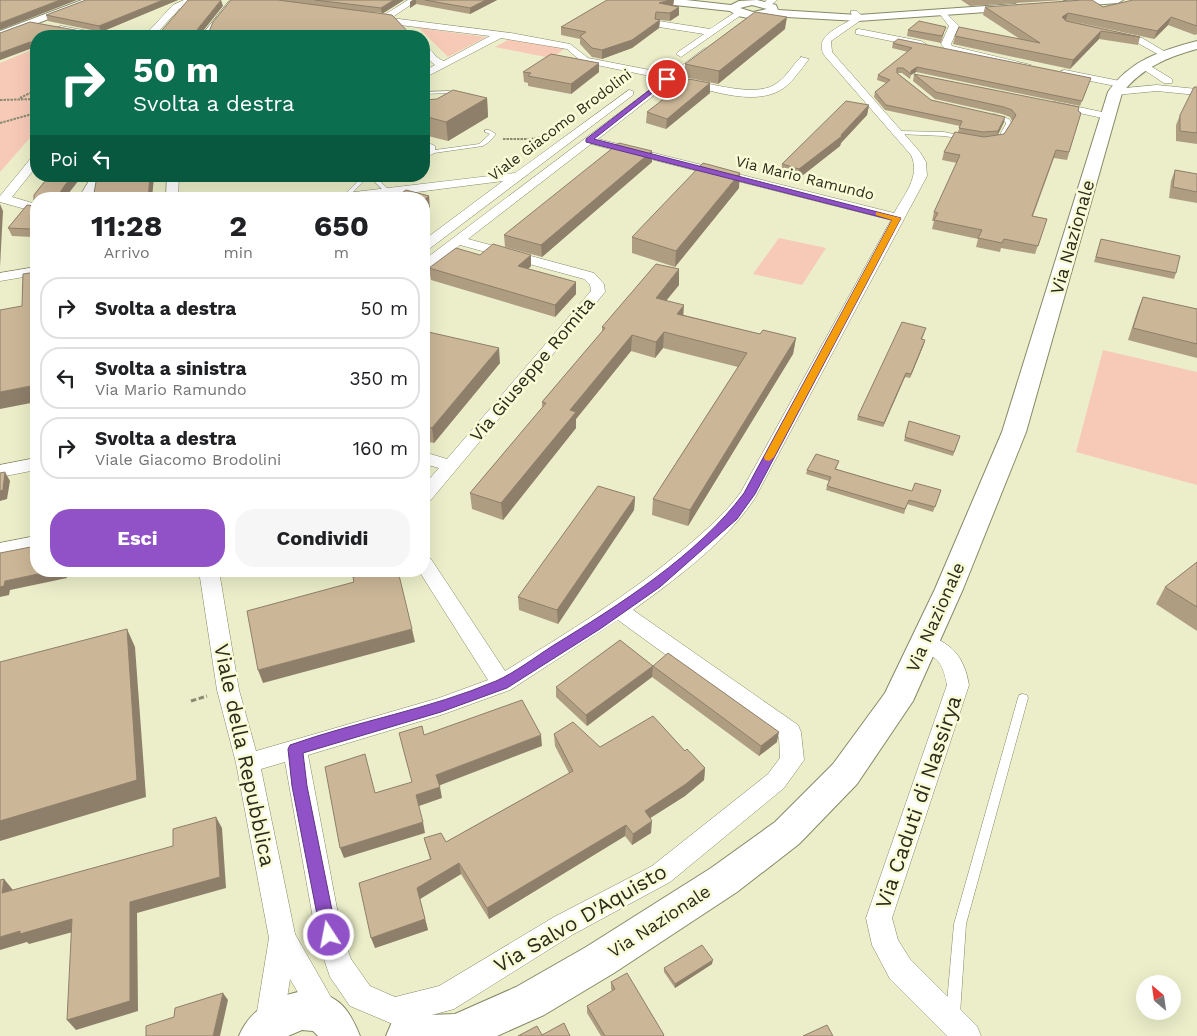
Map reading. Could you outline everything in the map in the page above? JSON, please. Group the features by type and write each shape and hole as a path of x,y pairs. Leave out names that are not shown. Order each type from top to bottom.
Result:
{"main road":[{"path":"1117,92 1142,64 1164,54 1197,45"},
{"name":"Via Nazionale","path":"406,1036 453,1035 530,1002 600,960 724,880 788,833 845,774 897,701 949,589 1014,432 1117,92"},
{"path":"264,1030 285,1014 301,1009 316,1011 340,1031"}],"street":[{"path":"0,35 92,0"},
{"path":"155,30 176,7 191,0"},
{"path":"382,20 414,0"},
{"path":"656,0 737,8 754,1 770,7 856,21 932,46 1040,68"},
{"path":"695,0 737,8 755,15 770,7"},
{"path":"1050,5 1118,0"},
{"path":"219,1 236,1"},
{"path":"211,30 236,1"},
{"path":"248,762 441,706 502,684 656,584 733,516 749,494 921,176 920,162 916,154 900,133 827,53 826,40 856,21 942,12 1028,4 856,21"},
{"name":"Viale Giacomo Brodolini","path":"430,241 662,68 737,8"},
{"path":"942,12 954,26 946,44 957,51"},
{"name":"Viale Giacomo Brodolini","path":"430,261 742,22 755,15"},
{"path":"362,17 497,36 511,36 570,47 585,60 662,68"},
{"path":"399,22 406,30"},
{"path":"31,23 67,30"},
{"path":"659,24 709,32"},
{"path":"1103,33 1139,40 1164,54"},
{"path":"430,72 497,36"},
{"path":"430,56 441,66"},
{"path":"667,79 741,92 763,92 777,88 804,59"},
{"path":"1142,64 1168,81 1195,92"},
{"path":"430,66 441,66"},
{"path":"1058,71 1117,92 1157,88"},
{"path":"1117,92 1168,81"},
{"path":"1040,102 1157,88 1195,92"},
{"name":"Via Mario Ramundo","path":"588,140 897,218"},
{"path":"30,167 4,199 30,206"},
{"path":"380,192 517,176"},
{"name":"Via Giuseppe Romita","path":"430,490 598,292 597,284 589,276 457,240"},
{"path":"0,277 30,272"},
{"path":"430,460 451,466"},
{"path":"0,471 30,465"},
{"path":"0,550 30,544"},
{"path":"430,573 502,684"},
{"name":"Viale della Repubblica","path":"210,577 228,690 248,762 282,938 309,987 340,1031"},
{"name":"Via Salvo D'Aquisto","path":"295,749 300,786 329,935 340,967 360,996 395,1011 444,1000 562,926 661,874 776,781 792,760 790,732 618,610"},
{"name":"Via Caduti di Nassirya","path":"924,642 946,653 955,665 958,684 879,918 886,945 900,969 960,1028"},
{"name":"Viale della Repubblica","path":"264,1030 282,938"}],"lane":[{"path":"430,93 450,92"},
{"path":"987,141 1000,139 1009,124 1007,120 990,115"},
{"path":"430,146 433,147 432,152 481,145 493,134 487,132"},
{"path":"900,133 944,134 972,139"},
{"path":"350,192 360,182"},
{"path":"378,182 387,191"},
{"path":"960,1028 960,924 1023,698"}],"path":[{"path":"17,99 30,93"},
{"path":"0,100 30,99"},
{"path":"0,123 30,115"},
{"path":"490,138 522,140 547,136"},
{"path":"191,701 207,696"}],"shaded area":[{"path":"419,28 486,37 448,57 430,39 430,30 421,30"},
{"path":"512,38 566,48 551,58 495,47"},
{"path":"30,51 30,138 0,172 0,63"},
{"path":"779,238 826,248 802,285 753,274"},
{"path":"1103,350 1197,372 1197,485 1076,452"}],"building":[{"path":"0,0 60,0 0,23"},
{"path":"86,0 163,0 99,26 46,15"},
{"path":"188,0 221,0 197,30 162,30"},
{"path":"231,0 278,0 392,15 406,30 210,30 213,22"},
{"path":"315,0 394,0 381,8"},
{"path":"425,0 486,0 470,8"},
{"path":"607,0 669,0 659,3 679,7 670,13 656,12 655,19 660,20 632,40 602,50 592,48 580,36 586,32 561,27"},
{"path":"1092,0 1103,7 1133,0 1197,0 1197,26 1171,17 1157,31 1068,13 1062,17 1066,21 1140,37 1101,31 1073,60 955,36 959,27 1040,43 985,7"},
{"path":"755,12 787,17 719,71 685,64"},
{"path":"919,21 946,27 942,36 908,30"},
{"path":"30,22 75,30 30,30 30,42 0,53 0,33"},
{"path":"898,39 1091,78 1082,101 917,67 911,71 911,74 903,68 897,68 897,73 931,100 1005,117 998,131 983,132 959,128 962,121 886,105 875,92 890,80 878,75 912,48 893,43"},
{"path":"551,54 599,63 571,84 528,76 531,73 523,72"},
{"path":"914,74 1079,107 1078,111 1081,113 1069,152 1056,150 1032,216 1047,219 1038,246 1004,239 1002,243 978,238 982,230 934,220 938,213 934,212 960,155 944,152 955,132 984,137 1004,134 1016,115 1012,110 1004,107 936,92"},
{"path":"689,79 710,83 667,119 647,112"},
{"path":"1194,87 1197,87 1197,133 1180,131 1180,115"},
{"path":"453,90 487,98 446,122 430,118 430,100 437,99"},
{"path":"846,101 869,105 842,136 799,169 782,164"},
{"path":"619,143 652,151 541,245 504,235"},
{"path":"703,163 740,173 676,251 632,237"},
{"path":"1175,170 1197,174 1197,192 1173,187"},
{"path":"44,182 68,182 60,192 36,192"},
{"path":"96,182 149,182 149,192 94,192"},
{"path":"27,205 30,205 30,229 8,228"},
{"path":"1101,239 1180,256 1176,273 1096,257"},
{"path":"493,244 531,255 518,266 576,282 555,305 430,268 456,248 480,255"},
{"path":"656,264 679,269 656,298 684,305 677,314 760,334 763,330 796,338 690,510 653,499 747,353 664,332 656,342 632,335 570,410 576,412 501,503 470,493 546,403 542,402 605,328 602,327"},
{"path":"30,273 30,386 0,392 0,310 22,306 23,274"},
{"path":"1143,297 1197,309 1197,344 1133,328"},
{"path":"902,322 926,328 921,339 925,340 911,374 906,373 884,423 858,416"},
{"path":"430,332 499,348 432,428 430,428"},
{"path":"909,421 960,436 954,452 905,437"},
{"path":"816,454 839,461 835,469 886,484 912,491 915,483 941,490 935,507 909,500 905,509 827,486 831,477 807,470"},
{"path":"5,472 3,490 0,491 0,473"},
{"path":"598,486 635,497 557,610 518,597"},
{"path":"30,547 30,576 5,581 4,586 0,587 0,553"},
{"path":"1197,562 1197,607 1165,587"},
{"path":"353,577 399,577 412,629 258,670 247,611 354,582"},
{"path":"127,629 137,780 0,821 0,662"},
{"path":"620,640 653,666 586,715 556,687"},
{"path":"668,653 779,732 761,746 653,666"},
{"path":"522,700 541,735 436,775 440,787 416,795 423,822 340,848 325,767 365,754 375,793 412,782 399,733 422,726 424,735"},
{"path":"653,716 685,751 687,749 705,768 686,784 645,811 652,821 633,834 626,825 487,908 459,863 417,888 425,919 371,938 359,883 431,859 424,838 441,833 446,842 573,771 554,734 573,722 600,747"},
{"path":"216,817 220,877 130,902 130,1001 67,1020 72,919 20,934 20,931 0,937 0,880 4,879 2,893 173,846 173,829"},
{"path":"702,945 713,960 675,984 664,968"},
{"path":"627,973 663,1036 605,1036 587,1006 615,989 611,982"},
{"path":"223,993 213,1036 146,1036 146,1026 174,1017 175,1008"},
{"path":"564,1023 570,1036 518,1036 537,1026 542,1035"},
{"path":"827,1025 833,1036 803,1036"}],"slow traffic":[{"path":"769,457 897,218 878,214"}],"route":[{"path":"329,935 300,786 295,749 441,706 502,684 596,626 656,584 707,540 733,516 749,494 897,218 588,140 667,79"}]}
